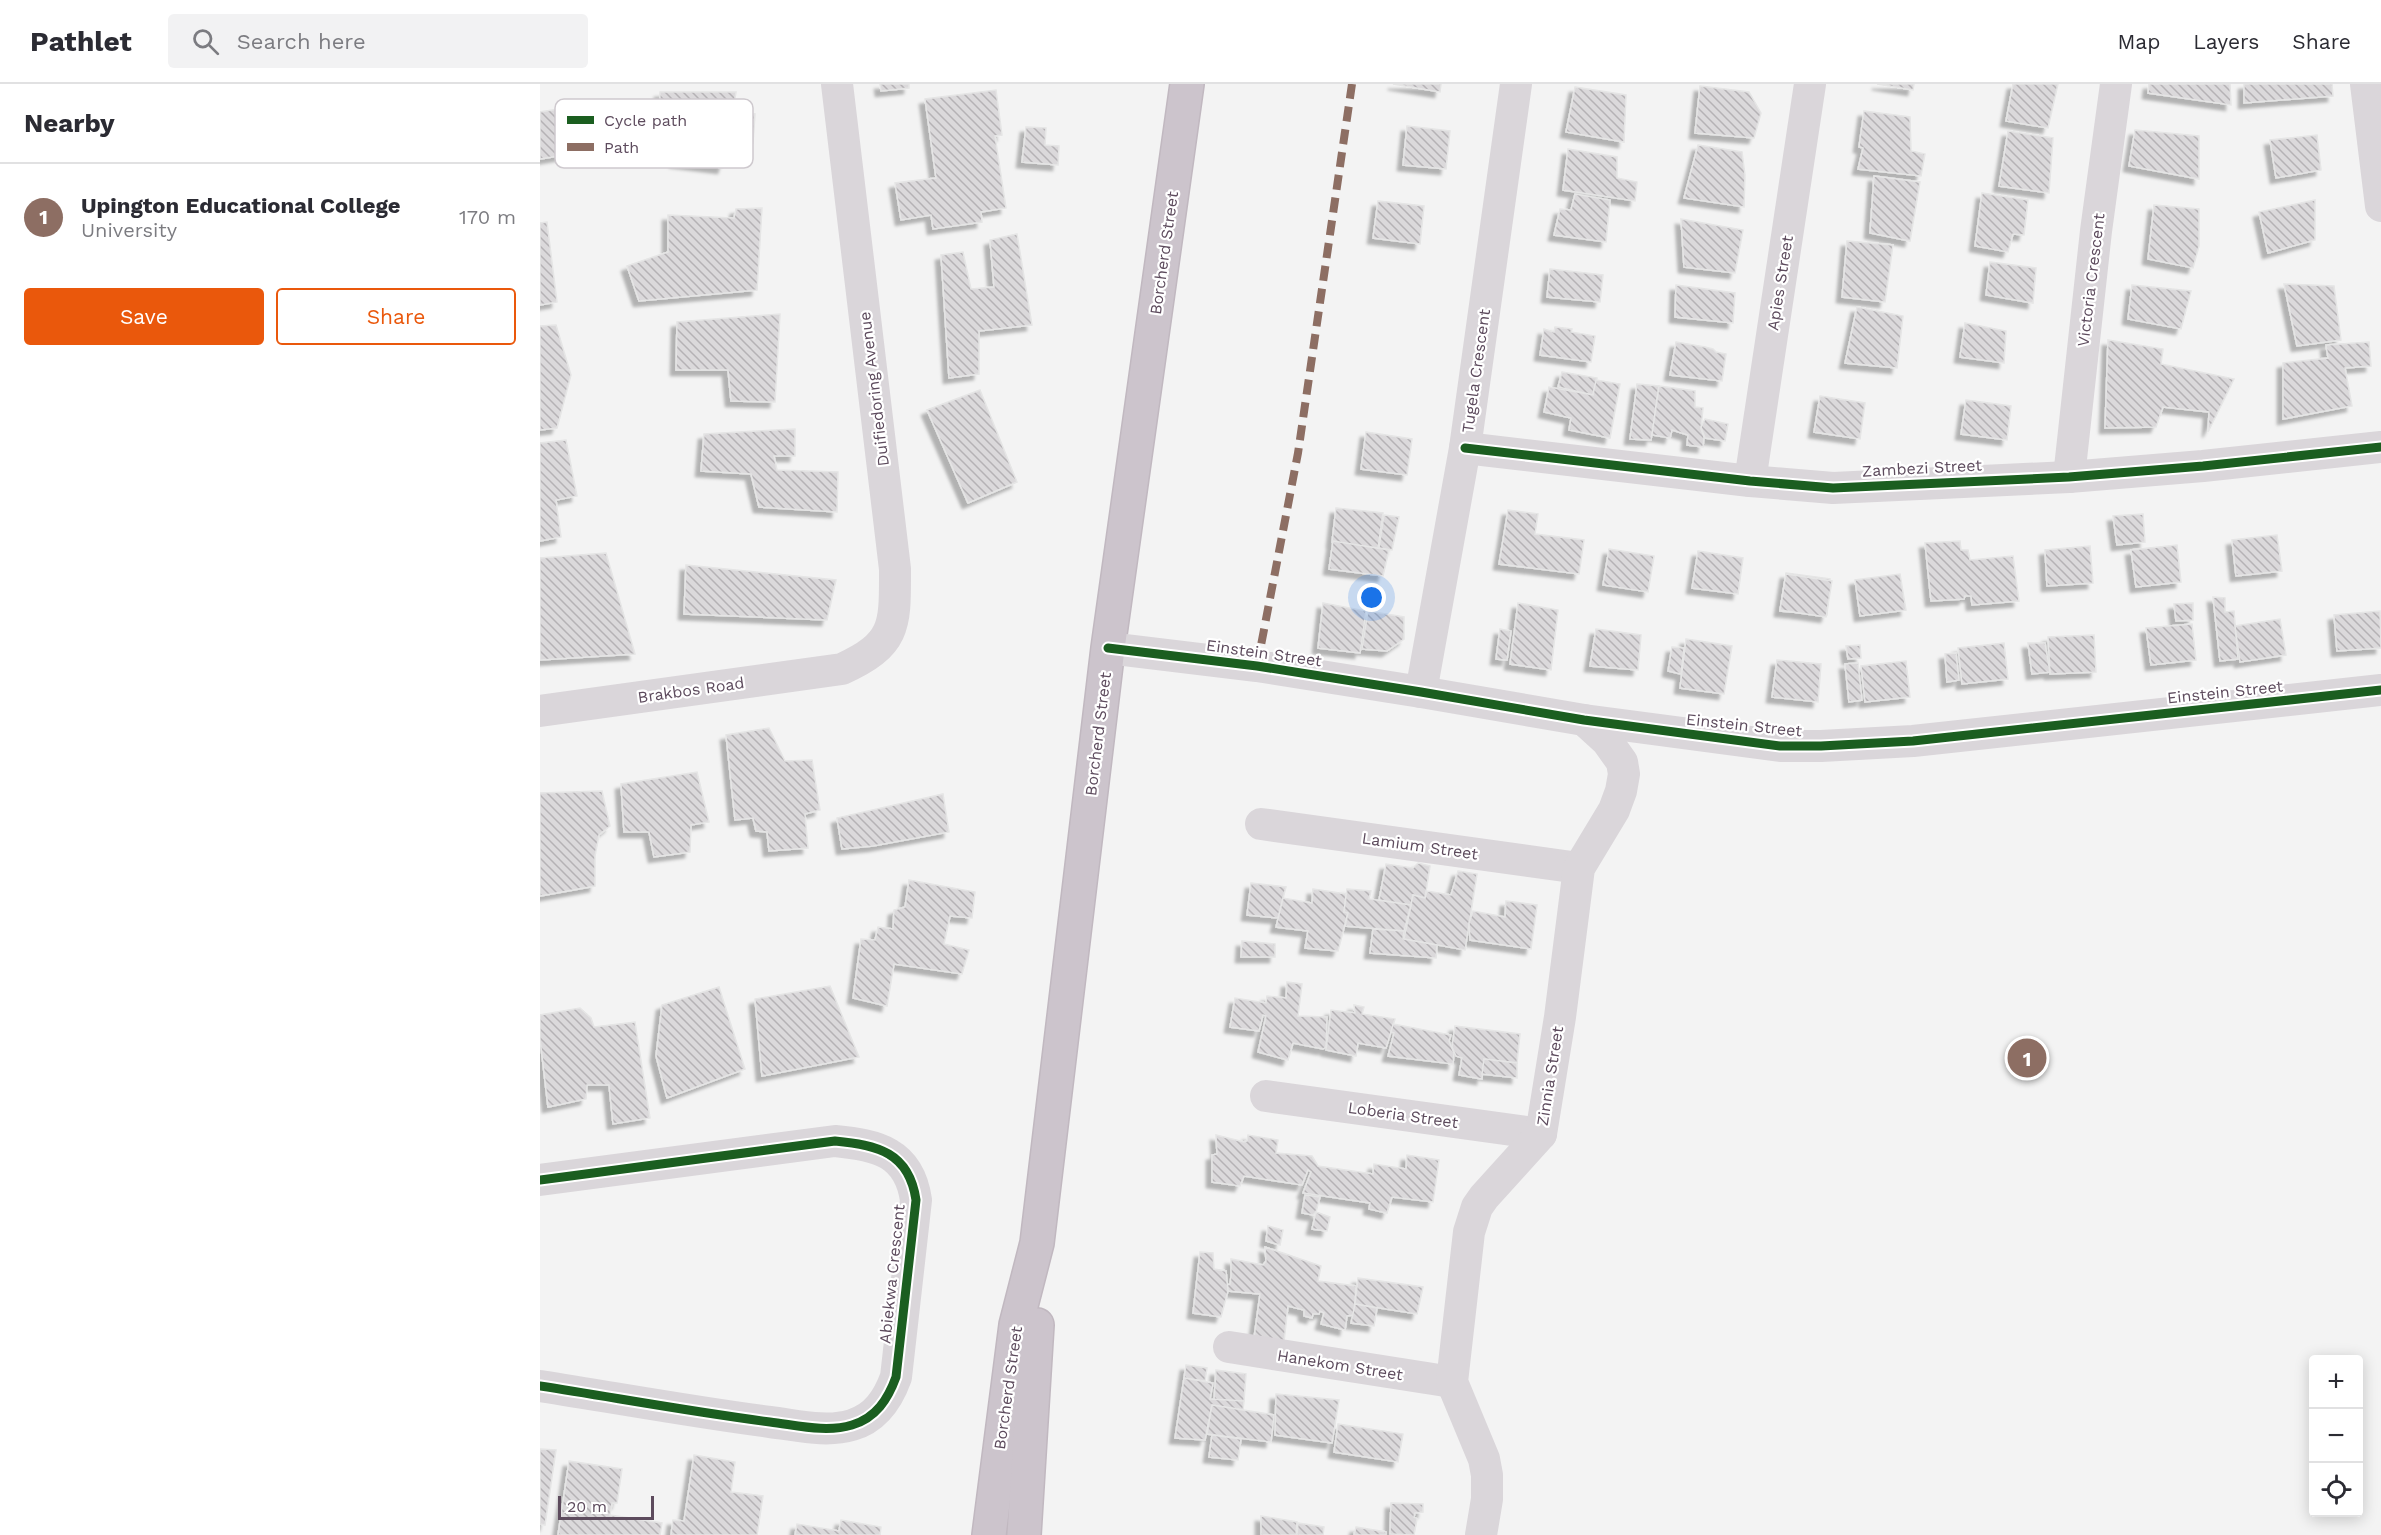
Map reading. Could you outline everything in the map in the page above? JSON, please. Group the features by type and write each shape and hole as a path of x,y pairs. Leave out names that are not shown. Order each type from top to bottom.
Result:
{"highway":[{"name":"Borcherd Street","path":"988,1535 1016,1325 1036,1243 1108,648 1187,84"},
{"name":"Borcherd Street","path":"1024,1535 1038,1304 1036,1243"}],"street":[{"name":"Duifiedoring Avenue","path":"837,84 895,569 895,608 889,631 880,647 866,658 842,669"},
{"name":"Tugela Crescent","path":"1421,692 1466,448 1515,84"},
{"name":"Apies Street","path":"1750,481 1810,84"},
{"name":"Victoria Crescent","path":"2069,477 2096,231 2116,84"},
{"path":"2366,84 2381,206"},
{"name":"Zambezi Street","path":"1466,448 1750,481 1833,488 2069,477 2203,466 2381,447"},
{"name":"Einstein Street","path":"1108,648 1257,666 1584,720 1761,744 1821,746 1913,741 2381,690"},
{"name":"Brakbos Road","path":"540,711 842,669"},
{"name":"Zinnia Street","path":"1481,1535 1487,1499 1484,1459 1452,1382 1472,1220 1484,1197 1541,1134 1560,1017 1579,868 1614,810 1621,791 1624,774 1617,752 1584,720"},
{"name":"Lamium Street","path":"1261,824 1579,868"},
{"name":"Loberia Street","path":"1266,1096 1541,1134"},
{"name":"Abiekwa Crescent","path":"540,1180 835,1141 880,1148 898,1159 914,1184 916,1200 896,1377 889,1395 878,1410 865,1419 836,1428 812,1427 540,1386"},
{"name":"Hanekom Street","path":"1229,1347 1452,1382"}],"building":[{"path":"880,84 909,84 909,88 881,91"},
{"path":"1393,84 1441,84 1440,92"},
{"path":"1877,84 1914,84 1913,90"},
{"path":"2013,84 2058,84 2048,128 2006,121"},
{"path":"2149,84 2230,84 2231,105 2148,93"},
{"path":"2244,84 2332,84 2333,96 2244,103"},
{"path":"1700,86 1749,92 1761,113 1754,138 1695,133"},
{"path":"1575,87 1626,95 1624,142 1566,132"},
{"path":"996,90 1002,135 995,136 1006,208 981,212 982,222 933,229 931,215 901,220 895,183 936,178 925,99"},
{"path":"660,92 736,92 735,99 660,99"},
{"path":"555,110 555,156 540,159 540,112"},
{"path":"1864,111 1910,117 1911,151 1925,154 1921,176 1858,169 1863,148 1859,147"},
{"path":"753,114 755,114 753,143"},
{"path":"1407,126 1450,131 1446,169 1403,165"},
{"path":"1026,127 1046,128 1045,145 1059,146 1058,165 1022,162"},
{"path":"2135,130 2199,136 2199,179 2129,166"},
{"path":"2008,131 2053,138 2049,193 1999,186"},
{"path":"2317,135 2321,170 2276,178 2270,140"},
{"path":"1698,145 1742,152 1745,175 1744,207 1684,198"},
{"path":"1568,149 1617,157 1617,178 1637,182 1635,201 1563,190"},
{"path":"1874,176 1920,182 1910,241 1870,233"},
{"path":"1982,193 2028,200 2024,235 2013,234 2008,252 1975,246"},
{"path":"1575,194 1610,200 1606,242 1554,235 1560,209 1571,210"},
{"path":"2315,200 2315,240 2268,253 2259,212"},
{"path":"1378,201 1424,206 1420,244 1373,238"},
{"path":"2154,205 2199,209 2199,246 2193,268 2148,259"},
{"path":"762,208 757,290 639,301 627,266 668,252 668,215 734,218 736,209"},
{"path":"1681,219 1743,230 1735,273 1684,267"},
{"path":"547,222 557,302 540,305 540,223"},
{"path":"1017,234 1032,325 979,331 979,374 949,378 941,255 963,252 971,289 994,287 990,240"},
{"path":"1847,241 1893,245 1885,302 1842,297"},
{"path":"1990,262 2036,268 2033,303 1986,295"},
{"path":"1550,269 1603,275 1600,302 1547,297"},
{"path":"2284,284 2334,286 2341,340 2297,346"},
{"path":"1676,285 1735,293 1733,323 1675,317"},
{"path":"2132,285 2191,291 2181,329 2128,319"},
{"path":"1857,307 1903,316 1897,368 1845,363"},
{"path":"780,314 775,402 731,401 728,370 676,370 677,322"},
{"path":"1965,323 2006,331 2004,363 1960,357"},
{"path":"556,325 571,375 557,428 540,430 540,326"},
{"path":"1555,327 1595,336 1591,362 1540,355 1544,329 1554,332"},
{"path":"2108,340 2163,349 2161,364 2234,379 2208,432 2209,412 2163,407 2156,427 2105,428"},
{"path":"1676,342 1705,347 1726,354 1722,381 1670,375"},
{"path":"2369,342 2371,366 2345,368 2352,406 2283,419 2283,363 2328,358 2326,345"},
{"path":"1562,372 1597,378 1593,395 1558,387"},
{"path":"1596,380 1620,384 1610,438 1569,430 1571,418 1544,412 1549,387 1593,395"},
{"path":"1637,384 1659,386 1651,440 1630,439"},
{"path":"1659,386 1695,391 1695,407 1703,408 1701,429 1704,437 1703,447 1687,445 1688,435 1672,430 1670,438 1652,435"},
{"path":"980,390 1017,482 968,503 927,410"},
{"path":"1820,396 1865,403 1860,439 1814,432"},
{"path":"1966,400 2011,406 2007,440 1961,434"},
{"path":"1705,419 1728,424 1725,441 1705,438 1701,427"},
{"path":"795,429 795,456 774,456 777,470 838,472 837,512 759,507 751,474 701,471 704,434"},
{"path":"1366,432 1412,439 1407,475 1361,469"},
{"path":"566,440 577,496 556,500 561,537 540,541 540,443"},
{"path":"1336,508 1383,513 1378,548 1332,542"},
{"path":"1508,510 1538,514 1535,534 1584,540 1579,574 1499,564"},
{"path":"2143,514 2145,542 2117,545 2113,516"},
{"path":"1384,515 1399,517 1392,550 1379,548"},
{"path":"2277,535 2282,571 2236,576 2232,540"},
{"path":"1333,541 1389,550 1383,576 1329,569"},
{"path":"1960,541 1961,550 1968,550 1970,560 2013,556 2019,601 1972,605 1971,596 1965,596 1964,599 1931,601 1925,543"},
{"path":"2177,545 2181,582 2136,587 2131,550"},
{"path":"2090,546 2093,583 2047,586 2045,550"},
{"path":"1609,549 1654,556 1648,592 1603,585"},
{"path":"1698,551 1743,558 1738,594 1692,588"},
{"path":"606,553 635,654 540,660 540,558"},
{"path":"686,565 836,580 827,620 684,614"},
{"path":"1786,573 1830,579 1827,615 1780,611"},
{"path":"1786,574 1832,581 1826,617 1780,610"},
{"path":"1900,574 1906,610 1860,616 1855,580"},
{"path":"2213,597 2225,598 2225,612 2234,611 2238,659 2220,661"},
{"path":"1323,603 1366,611 1360,653 1318,648"},
{"path":"1518,603 1558,610 1551,670 1510,664"},
{"path":"2193,603 2193,620 2176,621 2174,604"},
{"path":"1368,611 1404,617 1404,639 1387,651 1362,649"},
{"path":"2380,611 2381,648 2337,651 2334,615"},
{"path":"2280,619 2286,655 2240,662 2235,626"},
{"path":"2192,624 2196,660 2151,665 2146,628"},
{"path":"1500,629 1511,631 1507,660 1496,659"},
{"path":"1596,629 1641,635 1638,670 1590,666"},
{"path":"2094,635 2096,672 2050,674 2048,637"},
{"path":"1686,639 1732,646 1724,694 1680,688"},
{"path":"2004,643 2008,679 1962,684 1958,648"},
{"path":"2028,643 2045,643 2050,672 2032,674"},
{"path":"1860,645 1861,658 1848,659 1846,646"},
{"path":"1672,647 1684,648 1681,674 1668,671"},
{"path":"1956,653 1959,680 1947,682 1945,654"},
{"path":"1777,660 1821,664 1818,702 1772,697"},
{"path":"1906,661 1910,697 1865,702 1861,666"},
{"path":"1858,663 1862,700 1849,702 1845,664"},
{"path":"769,728 785,761 812,760 820,810 805,814 808,848 769,851 767,832 756,831 753,818 735,820 726,735"},
{"path":"697,772 709,822 691,825 690,852 654,857 649,832 624,832 621,784"},
{"path":"602,791 610,826 599,835 595,856 595,886 540,896 540,793"},
{"path":"943,794 949,832 873,846 842,849 837,818"},
{"path":"1418,863 1430,866 1425,898 1413,895 1411,905 1379,900 1386,864 1413,868"},
{"path":"1458,871 1477,874 1465,950 1404,939 1413,895 1425,898 1427,891 1451,895"},
{"path":"909,880 975,892 972,918 950,916 944,944 969,950 962,974 894,964 887,1006 853,998 861,939 875,940 878,927 893,929 894,910 905,907"},
{"path":"1251,883 1286,887 1278,918 1247,915"},
{"path":"1313,889 1346,894 1344,912 1348,913 1338,951 1305,948 1308,931 1276,927 1283,898 1312,903"},
{"path":"1347,889 1371,891 1369,899 1411,905 1404,931 1345,926 1348,913 1344,912"},
{"path":"1506,901 1537,905 1531,949 1470,940 1469,923 1473,911 1505,917"},
{"path":"1373,929 1404,931 1403,939 1437,945 1436,958 1370,953"},
{"path":"1242,941 1275,944 1275,957 1241,957"},
{"path":"1287,982 1302,984 1298,1016 1327,1017 1326,1047 1323,1049 1293,1043 1288,1060 1258,1052 1266,1016 1263,1015 1259,1031 1230,1027 1235,998 1266,1003 1267,996 1286,998"},
{"path":"830,986 859,1057 762,1076 755,999"},
{"path":"719,987 745,1069 667,1098 656,1056 662,1005"},
{"path":"1354,1005 1364,1007 1362,1014 1395,1019 1386,1048 1358,1043 1356,1056 1326,1050 1331,1010 1355,1013"},
{"path":"580,1008 591,1018 594,1027 635,1022 650,1118 613,1124 609,1085 587,1085 586,1099 548,1107 540,1039 540,1015"},
{"path":"1393,1024 1451,1035 1449,1041 1454,1053 1453,1064 1388,1056 1394,1033 1391,1032"},
{"path":"1455,1026 1520,1034 1517,1063 1484,1059 1482,1079 1459,1075 1462,1058 1456,1056 1452,1047"},
{"path":"1484,1059 1517,1063 1517,1078 1482,1074"},
{"path":"1216,1135 1244,1142 1247,1141 1248,1135 1278,1140 1276,1153 1312,1156 1318,1166 1373,1174 1374,1164 1406,1169 1407,1155 1439,1160 1433,1202 1392,1197 1387,1213 1369,1209 1370,1203 1303,1193 1311,1172 1308,1170 1302,1185 1244,1176 1240,1186 1212,1182 1212,1155 1217,1154"},
{"path":"1305,1195 1320,1197 1313,1215 1302,1213"},
{"path":"1316,1212 1330,1217 1327,1231 1312,1229"},
{"path":"1268,1226 1283,1230 1280,1245 1266,1241"},
{"path":"1265,1247 1321,1266 1318,1281 1356,1286 1354,1315 1347,1316 1345,1330 1321,1324 1324,1313 1320,1311 1319,1314 1313,1314 1312,1318 1304,1316 1304,1310 1288,1306 1284,1342 1254,1338 1260,1294 1228,1291 1227,1285 1230,1284 1231,1259 1263,1265 1266,1261"},
{"path":"1200,1252 1213,1253 1214,1269 1226,1271 1228,1291 1221,1317 1193,1313"},
{"path":"1358,1278 1423,1287 1417,1314 1355,1304"},
{"path":"1355,1304 1377,1308 1374,1326 1351,1323"},
{"path":"1186,1365 1207,1368 1205,1381 1184,1378"},
{"path":"1216,1370 1246,1374 1244,1401 1214,1400"},
{"path":"1184,1378 1213,1383 1210,1399 1244,1401 1243,1410 1212,1405 1205,1440 1175,1438"},
{"path":"1276,1394 1339,1400 1332,1443 1275,1435"},
{"path":"1212,1405 1274,1415 1271,1442 1207,1434"},
{"path":"1338,1424 1403,1434 1398,1462 1334,1452"},
{"path":"1212,1435 1241,1439 1238,1460 1209,1457"},
{"path":"540,1449 556,1450 545,1525 540,1524"},
{"path":"694,1455 735,1462 731,1492 763,1496 757,1535 671,1535 673,1520 684,1521"},
{"path":"569,1461 622,1469 617,1503 612,1503 610,1515 662,1523 660,1535 558,1535"},
{"path":"1391,1503 1423,1504 1423,1512 1415,1513 1414,1517 1417,1519 1414,1535 1390,1534"},
{"path":"1261,1516 1297,1522 1296,1535 1261,1535"},
{"path":"841,1520 881,1527 880,1535 795,1535 797,1524 839,1531"},
{"path":"1298,1523 1324,1527 1323,1535 1297,1535"},
{"path":"1356,1527 1386,1532 1386,1535 1354,1535"}],"marked path":[{"path":"1257,666 1298,453 1352,84"}],"cycle path":[{"path":"1465,448 1750,481 1833,488 2069,477 2203,466 2381,447"},
{"path":"1108,648 1257,666 1584,720 1780,746 1913,741 2381,690"},
{"path":"540,1180 835,1141 864,1145 889,1154 906,1171 916,1200 896,1377 880,1407 860,1422 842,1427 811,1428 540,1386"}],"place":[{"name":"Upington Educational College","path":"2027,1058"}]}
